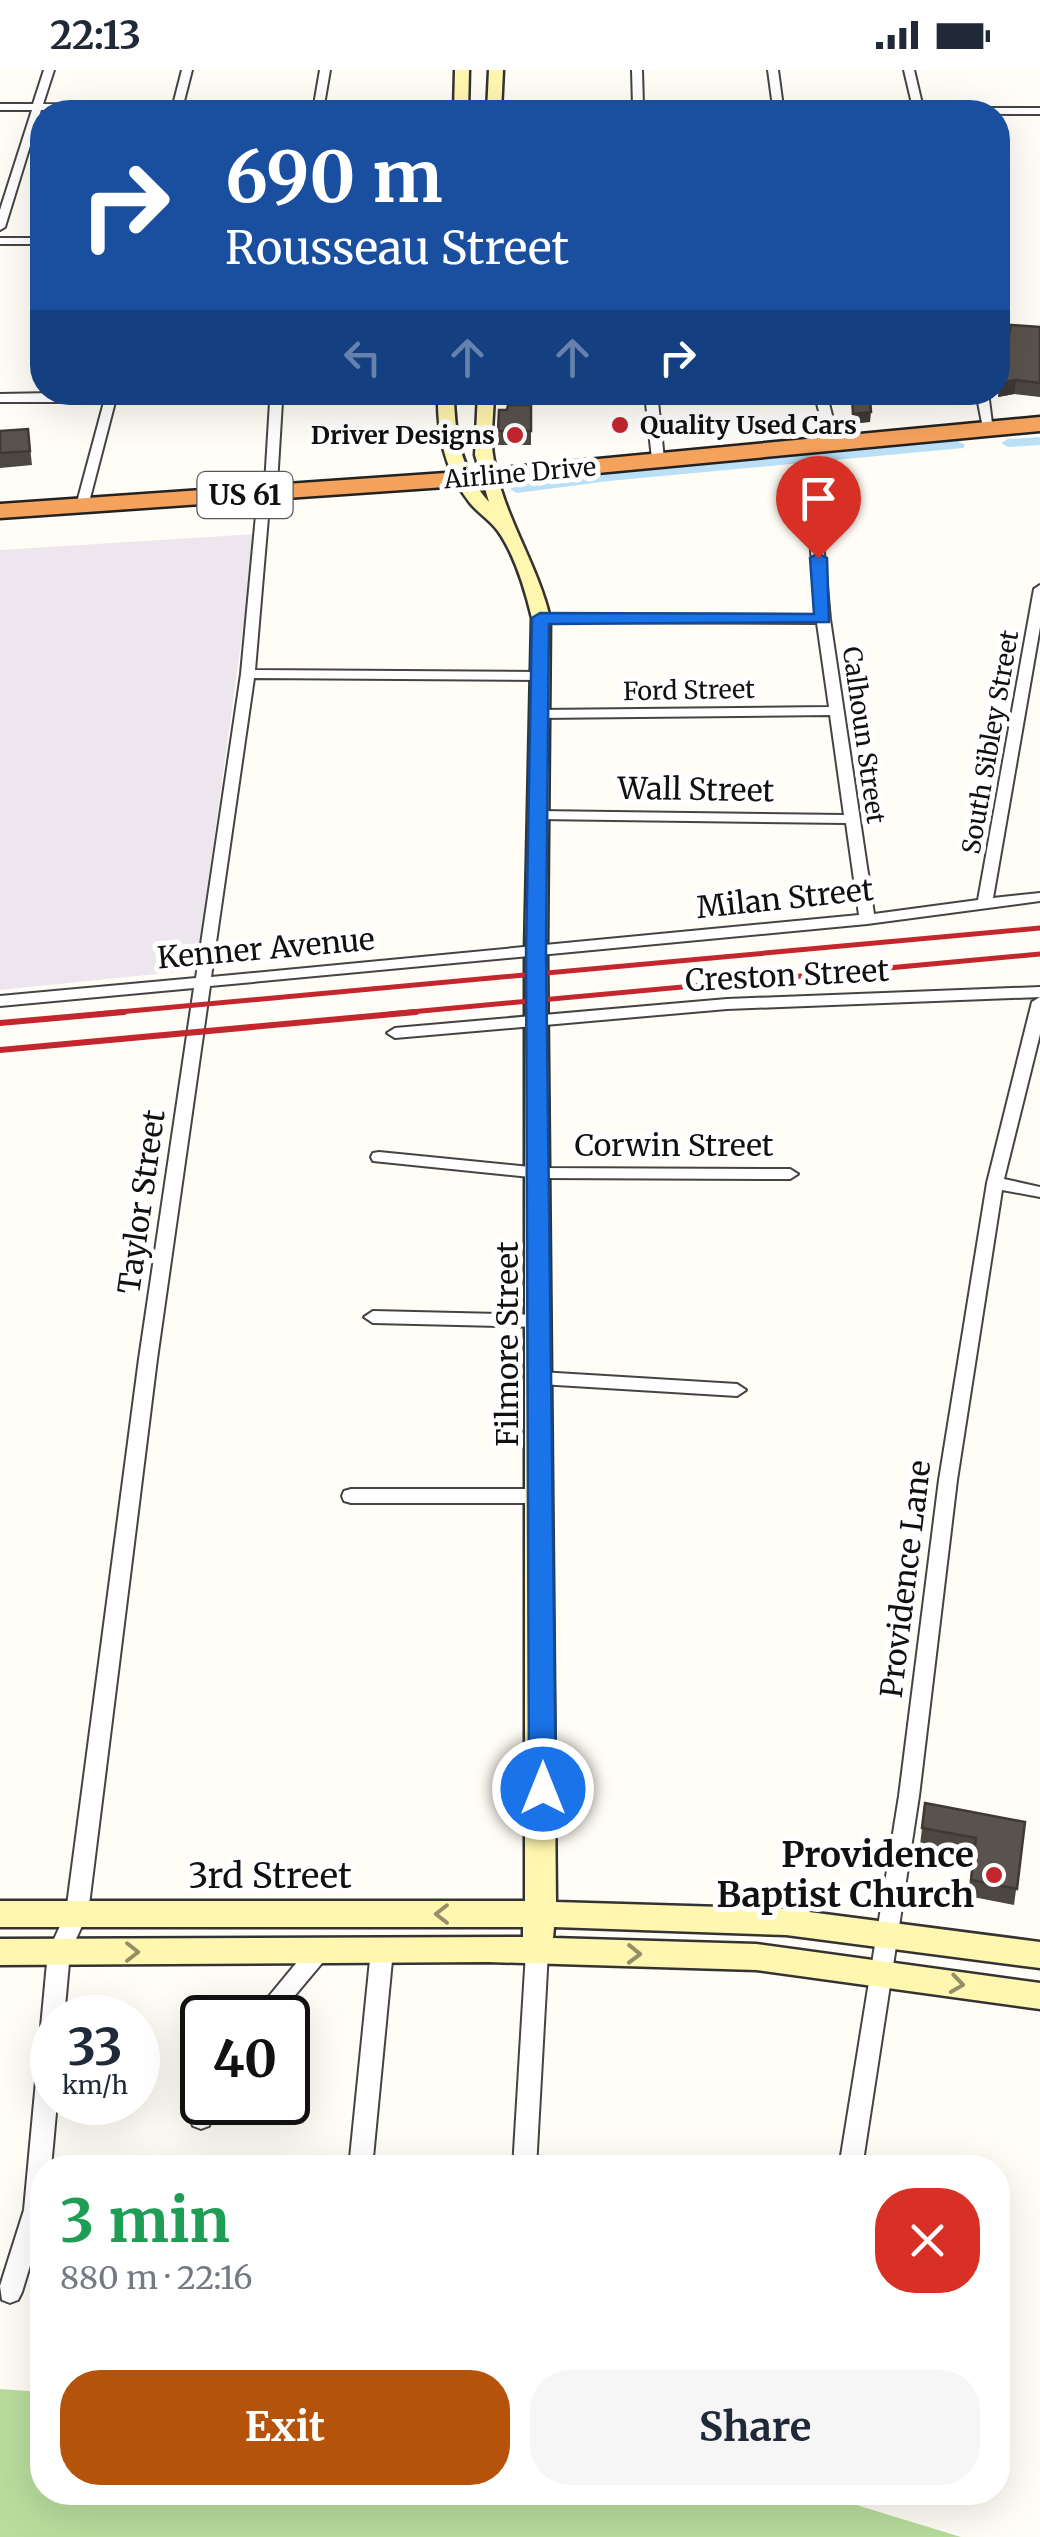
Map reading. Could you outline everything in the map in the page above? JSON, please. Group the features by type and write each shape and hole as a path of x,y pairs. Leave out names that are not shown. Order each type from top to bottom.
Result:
{"highway":[{"name":"Airline Drive","path":"0,508 458,474 1040,420"}],"street":[{"path":"40,100 49,70"},
{"path":"180,100 187,70"},
{"path":"320,100 324,70"},
{"path":"461,100 462,70"},
{"path":"495,100 496,70"},
{"path":"636,70 637,100"},
{"path":"774,70 778,100"},
{"path":"909,70 916,100"},
{"path":"0,107 30,108"},
{"path":"1010,111 1040,111"},
{"path":"0,227 30,131"},
{"path":"0,241 30,241"},
{"path":"0,398 30,397"},
{"path":"82,502 109,405"},
{"name":"Taylor Street","path":"56,1995 59,1952 77,1913 148,1358 248,674 276,405"},
{"path":"445,405 446,428 458,474"},
{"name":"Filmore Street","path":"485,405 483,445 489,471 506,527 528,572 540,618 536,1021 543,1862 525,2155"},
{"path":"652,405 657,455"},
{"path":"823,405 831,438"},
{"path":"985,405 989,424"},
{"name":"Filmore Street","path":"458,474 477,502 506,527"},
{"name":"Calhoun Street","path":"813,498 823,619 867,919"},
{"name":"South Sibley Street","path":"985,902 1040,589"},
{"path":"540,618 823,619"},
{"path":"248,674 540,676"},
{"name":"Ford Street","path":"539,714 838,711"},
{"name":"Wall Street","path":"538,815 854,820"},
{"name":"Milan Street","path":"536,952 867,919 1040,896"},
{"name":"Kenner Avenue","path":"0,1001 536,952"},
{"name":"Creston Street","path":"396,1033 727,1004 1040,992"},
{"name":"Providence Lane","path":"852,2155 909,1796 948,1480 995,1183 1040,1002"},
{"name":"Corwin Street","path":"380,1157 540,1173 790,1174"},
{"path":"995,1183 1040,1192"},
{"path":"372,1317 540,1322"},
{"path":"540,1378 737,1390"},
{"path":"350,1496 540,1496"},
{"name":"3rd Street","path":"0,1914 540,1914 786,1922 1040,1955"},
{"path":"282,1995 320,1950"},
{"path":"0,1952 382,1950 756,1957 1040,1996"},
{"path":"361,2155 382,1950"},
{"path":"41,2155 43,2125"},
{"path":"10,2292 30,2229"}],"shaded area":[{"path":"256,534 196,970 0,990 0,550"}],"green space":[{"path":"0,2389 30,2391 30,2505 856,2505 961,2537 0,2537"}],"building":[{"path":"1011,325 1040,327 1040,383 1010,381"},
{"path":"508,405 531,405 531,431 498,431 499,410 507,410"},
{"path":"852,405 870,405 871,412 853,414"},
{"path":"28,429 30,451 0,453 0,431"},
{"name":"Providence Baptist Church","path":"925,1803 1025,1822 1017,1889 971,1880 976,1838 922,1828"}],"waterway":[{"path":"1008,443 1040,441"},
{"path":"517,489 958,445"}],"railway":[{"path":"97,1014 1040,928"},
{"path":"389,1014 1040,954"},
{"path":"0,1023 124,1012"},
{"path":"0,1050 416,1012"}],"place":[{"name":"Quality Used Cars","path":"620,425"},
{"name":"Driver Designs","path":"515,435"},
{"name":"Providence Baptist Church","path":"994,1875"}],"route":[{"path":"543,1789 536,1021 540,618 823,619 818,558"}]}
